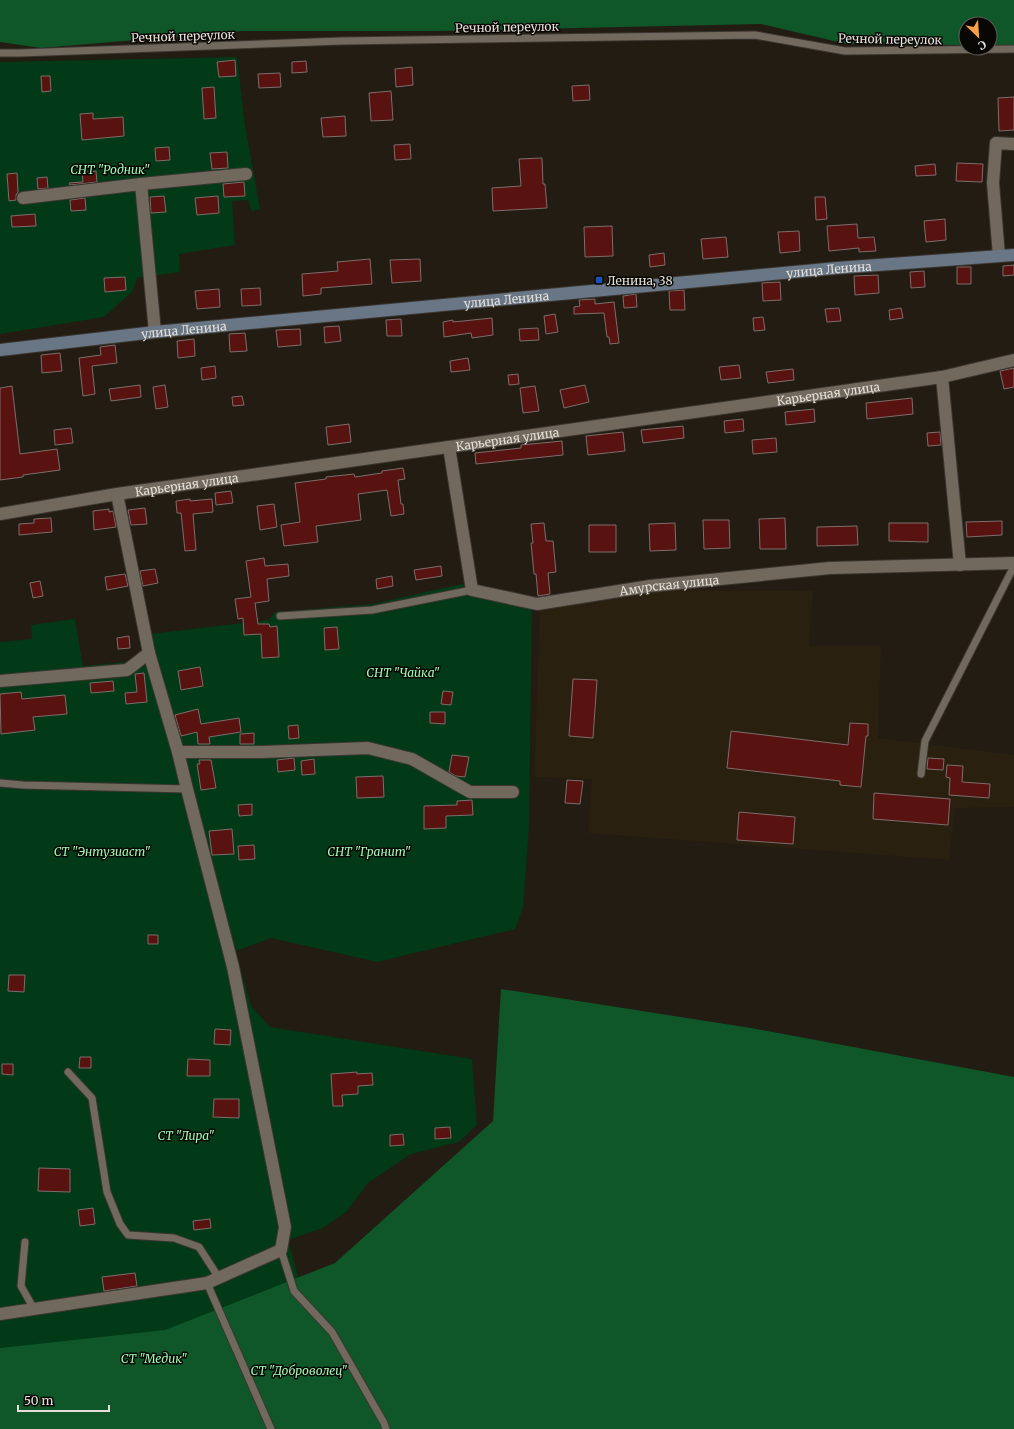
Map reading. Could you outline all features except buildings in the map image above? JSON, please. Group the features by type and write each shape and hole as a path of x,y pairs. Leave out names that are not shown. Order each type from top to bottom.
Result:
{"street":[{"path":"999,256 993,183 996,143 1014,144"},
{"path":"23,198 141,184 246,174"},
{"path":"141,184 155,332"},
{"name":"улица Ленина","path":"0,350 155,332 829,268 1014,255"},
{"name":"Карьерная улица","path":"0,514 117,494 942,377 1014,360"},
{"path":"942,377 960,565"},
{"path":"449,447 472,590"},
{"path":"0,1314 213,1281 281,1250 285,1227 254,1065 233,967 178,752 149,653 117,494"},
{"name":"Амурская улица","path":"472,590 537,604 650,586 822,569 1014,565"},
{"path":"0,681 127,670 149,653"},
{"path":"178,752 262,752 368,748 412,758 470,792 513,792"}],"lane":[{"name":"Речной переулок","path":"0,53 349,41 755,35 845,51 1014,49"},
{"path":"922,774 925,741 1014,565"},
{"path":"280,616 372,610 472,590"},
{"path":"0,783 187,790"},
{"path":"68,1072 92,1098 106,1192 120,1224 128,1235 174,1238 199,1247 271,1429"},
{"path":"25,1242 21,1286 34,1309"},
{"path":"281,1250 294,1291 332,1332 386,1429"}],"shaded area":[{"path":"660,590 813,591 809,646 881,646 878,738 1014,755 1014,807 955,808 949,860 588,833 592,779 534,777 540,609"}],"green space":[{"path":"0,0 1014,0 1014,45 998,45 998,16 958,16 958,45 847,44 761,24 438,31 242,31 41,48 0,42"},
{"name":"СНТ \"Родник\"","path":"237,57 245,125 260,209 252,212 248,200 232,201 235,245 179,254 180,272 137,278 132,292 104,317 0,334 0,62"},
{"path":"462,584 532,599 529,828 523,908 515,929 377,962 271,938 236,951 251,1006 270,1027 472,1059 477,1125 459,1142 411,1154 368,1183 347,1211 323,1228 288,1240 300,1283 0,1429 0,642 32,639 31,625 75,619 83,666 126,662 137,655 155,654 150,634 269,620 275,612 372,604"},
{"path":"501,989 751,1028 1014,1077 1014,1429 0,1429 0,1348 165,1330 335,1263 493,1121"}],"place":[{"name":"Ленина, 38","path":"599,280"}],"park label":[{"name":"СНТ \"Чайка\"","path":"403,672"},
{"name":"СТ \"Энтузиаст\"","path":"102,851"},
{"name":"СНТ \"Гранит\"","path":"369,851"},
{"name":"СТ \"Лира\"","path":"186,1135"},
{"name":"СТ \"Медик\"","path":"154,1358"},
{"name":"СТ \"Доброволец\"","path":"299,1370"}]}
